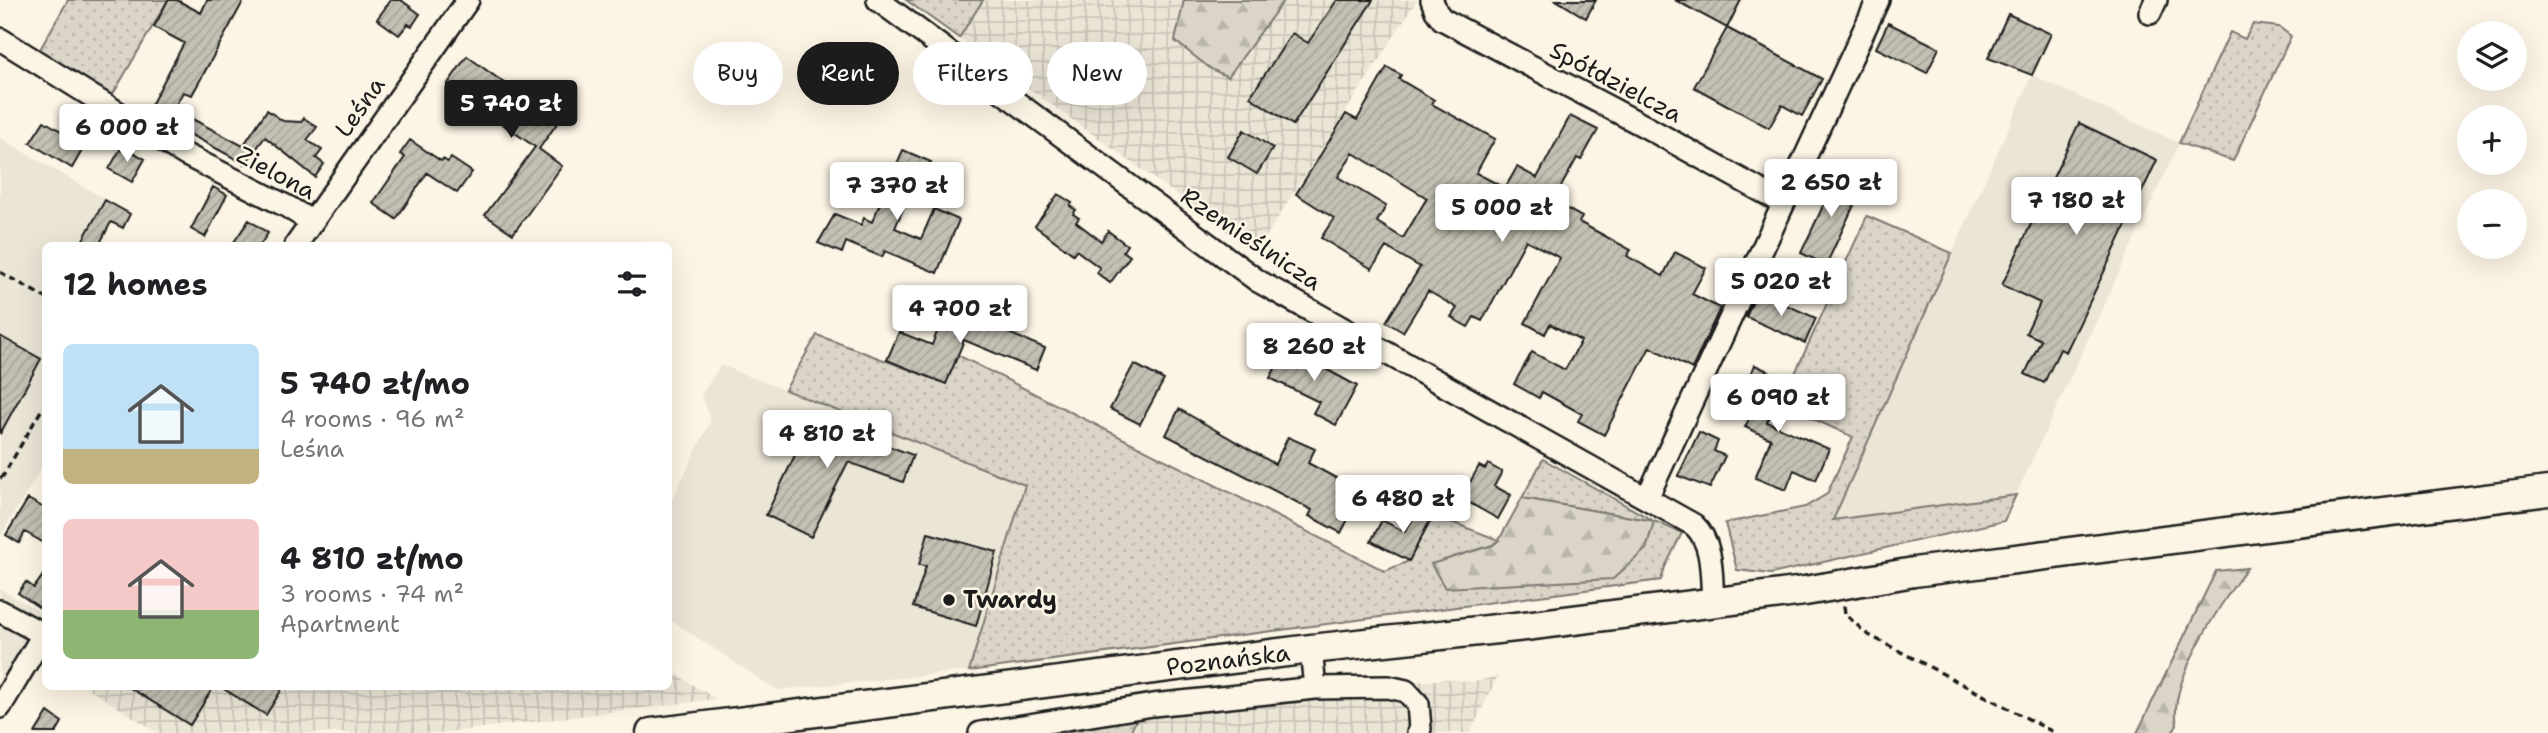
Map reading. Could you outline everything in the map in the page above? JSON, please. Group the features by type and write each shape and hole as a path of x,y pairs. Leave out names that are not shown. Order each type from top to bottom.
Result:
{"main road":[{"name":"Poznańska","path":"652,733 1311,649 1525,626 1805,591 1926,571 2548,491"}],"street":[{"name":"Leśna","path":"298,242 468,0"},
{"name":"Rzemieślnicza","path":"878,0 1258,281 1694,525 1705,535 1713,602"},
{"name":"Spółdzielcza","path":"1432,0 1442,19 1783,203"},
{"path":"1647,498 1878,0"},
{"name":"Zielona","path":"0,39 177,150 312,222"},
{"path":"0,611 42,631"},
{"path":"0,707 42,635"},
{"path":"1311,649 1315,688"},
{"path":"980,733 1153,705 1315,688 1388,687 1406,691 1418,704 1418,733"}],"path":[{"path":"0,272 42,296"},
{"path":"0,478 42,409"},
{"path":"1839,586 1845,614 1867,634 2055,733"}],"shaded area":[{"path":"983,0 1417,0 1256,252 1052,105 1147,105 1147,42 1047,42 1047,101 1033,91 1033,42 965,42 959,38"},
{"path":"2032,75 2179,143 2016,495 1833,520"},
{"path":"0,138 105,199 84,242 42,242 42,467 0,537"},
{"path":"721,365 1025,485 969,671 777,690 672,621 672,500 711,420 701,395"},
{"path":"0,589 42,613 42,622 0,694"},
{"path":"672,672 716,699 442,733 158,733 90,690 672,690"},
{"path":"1498,676 1470,733 1130,733 1142,707 1447,679 1474,682"}],"green space":[{"path":"68,0 168,0 106,106 34,60"},
{"path":"906,0 983,0 959,38"},
{"path":"1184,0 1284,0 1228,77 1211,69 1175,41"},
{"path":"2253,24 2279,27 2291,36 2233,161 2179,143 2230,32 2245,39"},
{"path":"1867,216 1952,253 1833,520 2016,495 2004,521 1771,574 1737,570 1725,523 1805,507 1827,494 1853,437 1781,404"},
{"path":"817,335 945,383 958,355 1385,571 1409,561 1433,515 1499,540 1493,545 1432,564 1446,588 1646,549 1654,521 1682,533 1661,580 969,671 1025,485 785,390"},
{"path":"1543,459 1654,521 1522,498"},
{"path":"1522,498 1654,521 1646,549 1613,579 1445,588 1431,564 1493,545 1499,540"},
{"path":"2247,568 2212,621 2188,665 2176,707 2177,724 2172,733 2137,733 2216,571"},
{"path":"1142,707 1130,733 1063,733 1070,720"}],"building":[{"path":"168,0 177,0 201,13 207,0 244,0 192,95 183,92 167,121 149,109 184,43 154,27"},
{"path":"391,0 401,0 420,14 412,26 408,24 399,35 377,19"},
{"path":"1337,0 1373,0 1293,125 1250,97 1292,33 1308,43"},
{"path":"1556,0 1596,0 1586,18"},
{"path":"1675,0 1741,0 1727,28"},
{"path":"2008,14 2051,34 2032,75 1988,58"},
{"path":"1888,23 1939,48 1927,73 1876,48"},
{"path":"1727,28 1822,79 1802,116 1782,105 1769,128 1694,87"},
{"path":"467,56 558,122 539,149 562,166 513,234 485,215 535,147 447,85"},
{"path":"1387,67 1401,75 1399,79 1434,100 1432,104 1495,139 1476,173 1505,188 1517,167 1537,178 1570,116 1598,130 1581,160 1577,158 1553,201 1582,217 1579,222 1631,250 1627,256 1663,276 1675,252 1706,268 1692,294 1720,308 1692,369 1650,347 1604,435 1578,421 1582,414 1542,392 1539,398 1514,384 1532,352 1565,370 1581,341 1550,324 1545,334 1525,323 1560,258 1526,240 1482,321 1474,317 1468,327 1459,322 1451,317 1457,308 1428,291 1403,332 1386,322 1420,267 1386,247 1372,269 1321,238 1334,218 1296,194 1346,114 1357,120","holes":["1353,153 1427,198 1403,238 1377,222 1386,206 1338,177"]},
{"path":"267,110 283,121 301,122 304,118 317,127 307,140 322,150 316,158 324,164 315,177 265,137 245,164 180,129 185,115 243,146"},
{"path":"44,121 85,145 72,168 30,143"},
{"path":"2079,123 2157,160 2066,352 2060,349 2044,383 2025,374 2041,340 2026,333 2040,303 2002,285"},
{"path":"1244,130 1273,148 1257,174 1228,157"},
{"path":"410,140 441,161 443,159 448,162 451,158 472,172 457,193 427,173 396,219 373,203 405,157 400,154"},
{"path":"122,146 145,159 132,182 109,169"},
{"path":"903,150 931,162 914,202 907,199 895,228 921,239 934,209 959,220 937,273 885,251 882,257 846,242 842,253 818,243 835,214 861,225 864,218 872,222"},
{"path":"1833,175 1862,188 1826,265 1801,253 1824,204 1821,202"},
{"path":"213,187 227,195 205,237 191,229"},
{"path":"1058,194 1072,203 1070,206 1076,210 1073,214 1079,218 1076,222 1101,241 1108,231 1127,245 1123,251 1130,256 1110,283 1097,273 1100,268 1076,250 1073,254 1035,226"},
{"path":"105,200 130,214 123,228 111,222 101,242 82,242"},
{"path":"249,220 268,233 262,242 234,242"},
{"path":"1757,292 1816,318 1805,343 1746,317"},
{"path":"950,298 976,308 972,318 1045,348 1036,370 964,340 946,384 887,360 899,332 932,345"},
{"path":"0,336 41,359 0,434"},
{"path":"1287,346 1299,353 1302,349 1314,355 1311,361 1357,386 1336,425 1313,413 1319,402 1270,378"},
{"path":"1134,364 1164,380 1140,424 1110,409"},
{"path":"1755,365 1787,380 1767,422 1829,449 1816,480 1794,470 1786,490 1755,478 1771,439 1745,427 1753,411 1737,403"},
{"path":"1179,409 1275,464 1288,437 1315,449 1308,463 1362,492 1341,533 1309,516 1312,510 1166,435"},
{"path":"796,412 913,455 903,482 848,462 811,537 766,515 800,445 786,439"},
{"path":"1699,432 1718,441 1714,451 1725,456 1710,488 1678,476"},
{"path":"1488,464 1502,472 1494,486 1511,495 1498,519 1461,498 1479,466 1485,469"},
{"path":"28,499 42,507 42,542 25,532 19,543 6,535"},
{"path":"1419,507 1433,515 1409,561 1371,541 1382,520 1405,532"},
{"path":"928,533 997,552 976,626 913,607 926,566 919,565"},
{"path":"42,577 42,609 18,593 26,582 34,588"},
{"path":"133,690 212,690 190,725"},
{"path":"225,690 282,690 266,715"},
{"path":"48,712 62,722 56,733 35,733"}],"place":[{"name":"Twardy","path":"949,600"}]}
